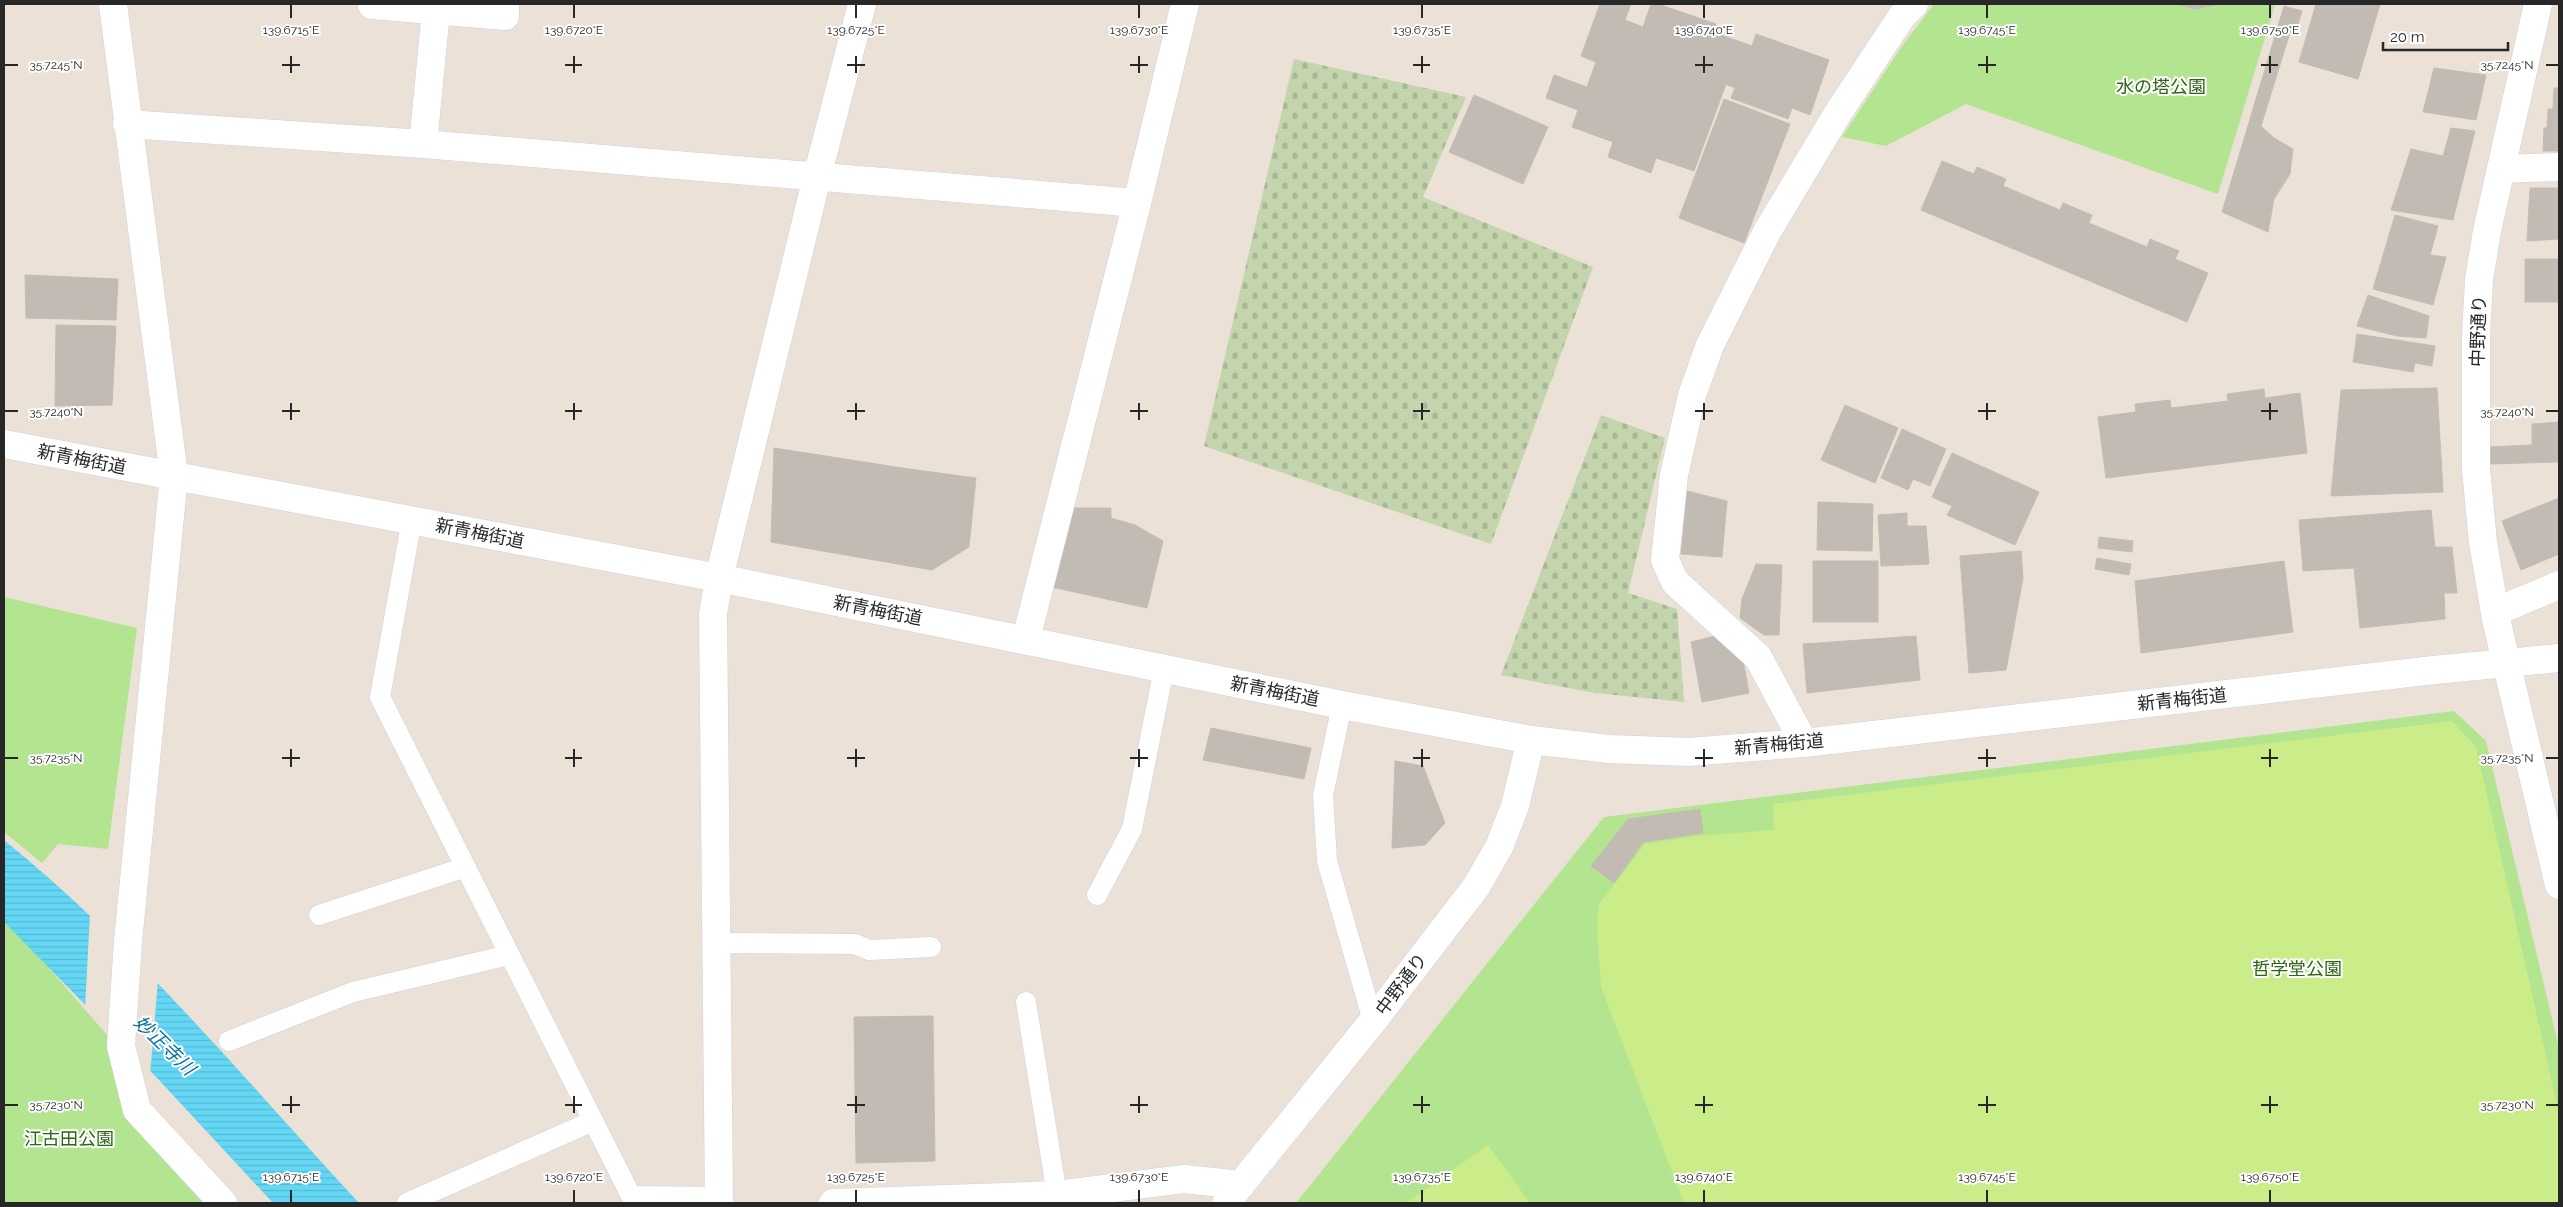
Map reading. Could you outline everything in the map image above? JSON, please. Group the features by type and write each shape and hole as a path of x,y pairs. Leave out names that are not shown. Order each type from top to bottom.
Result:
{"street":[{"path":"113,4 174,476 128,941 121,1046 136,1110 223,1203"},
{"path":"372,5 504,16 505,4"},
{"path":"718,1200 713,614 719,578 817,177 862,4"},
{"path":"1026,639 1137,203 1185,4"},
{"path":"1804,743 1758,657 1675,582 1671,575 1665,560 1674,475 1692,395 1710,345 1748,269 1768,230 1838,113 1902,16 1914,4"},
{"name":"中野通り","path":"2538,4 2501,169 2479,280 2476,335 2476,469 2483,542 2505,663 2559,886"},
{"path":"423,144 436,11"},
{"path":"127,124 423,144 1137,203"},
{"path":"2501,169 2559,167"},
{"name":"新青梅街道","path":"4,444 719,578 1026,639 1342,705 1531,740 1609,749 1689,752 1804,743 2559,658"},
{"path":"2495,612 2559,585"},
{"name":"中野通り","path":"1233,1194 1374,1021 1476,887 1499,847 1515,806 1531,740"},
{"path":"833,1203 1058,1195 1184,1179 1233,1194"}],"lane":[{"path":"412,520 380,697 631,1196 718,1200"},
{"path":"1097,895 1132,829 1164,668"},
{"path":"1342,705 1323,795 1327,861 1374,1021"},
{"path":"319,915 466,868"},
{"path":"716,943 855,944 869,950 931,947"},
{"path":"229,1041 353,992 509,955"},
{"path":"1026,1002 1058,1195"},
{"path":"407,1203 593,1120"}],"green space":[{"name":"水の塔公園","path":"1934,4 2275,4 2218,194 1966,104 1886,146 1842,137 1902,46"},
{"path":"1294,59 1466,97 1423,197 1593,267 1491,544 1204,446"},
{"path":"1601,415 1665,438 1628,593 1677,609 1684,702 1595,693 1501,675"},
{"path":"4,597 137,628 108,849 58,844 42,863 4,832"},
{"name":"哲学堂公園","path":"2454,711 2486,741 2559,1048 2559,1203 1296,1203 1604,817"},
{"name":"哲学堂公園","path":"2452,721 2476,747 2559,1113 2559,1203 1684,1203 1601,987 1597,928 1598,906 1645,844 1697,836 1774,830 1773,804"},
{"name":"江古田公園","path":"4,916 107,1035 130,1118 211,1203 4,1203"},
{"path":"1488,1145 1530,1203 1406,1203"}],"water":[{"name":"妙正寺川","path":"4,840 98,924 188,1015 359,1203 273,1203 159,1080 4,922"}],"pier":[{"path":"90,914 158,981 150,1075 85,1009"}],"building":[{"path":"1600,4 1631,4 1625,20 1643,27 1651,4 1658,4 1716,24 1713,32 1752,46 1756,34 1829,60 1810,115 1792,108 1788,119 1731,98 1735,88 1726,84 1694,171 1656,158 1651,173 1608,157 1613,142 1572,127 1578,110 1546,98 1554,75 1587,87 1596,62 1581,56"},
{"path":"2177,4 2220,4 2194,9"},
{"path":"2316,4 2380,4 2358,79 2299,62"},
{"path":"2284,6 2302,11 2298,24 2293,23 2261,126 2274,138 2293,149 2290,174 2274,199 2268,232 2222,212"},
{"path":"2434,68 2486,75 2476,120 2423,112"},
{"path":"2554,88 2559,88 2559,151 2543,151 2544,128 2547,128 2548,109 2553,109"},
{"path":"1474,95 1548,127 1523,184 1449,152"},
{"path":"1724,99 1790,124 1744,243 1679,218"},
{"path":"2451,128 2475,131 2453,220 2391,210 2411,149 2443,156"},
{"path":"1942,161 1974,174 1977,167 2006,179 2003,186 2060,210 2063,203 2092,215 2089,223 2147,247 2150,239 2179,251 2175,259 2208,273 2187,322 1921,210"},
{"path":"2530,188 2559,188 2559,239 2527,241"},
{"path":"2395,215 2438,226 2430,255 2446,257 2433,305 2373,289"},
{"path":"2525,259 2559,259 2559,302 2525,302"},
{"path":"25,275 118,279 116,320 26,318"},
{"path":"2368,295 2429,316 2426,338 2397,336 2357,326"},
{"path":"56,325 116,326 112,405 55,406"},
{"path":"2357,334 2435,346 2432,366 2415,363 2413,372 2353,362"},
{"path":"2437,388 2443,492 2331,496 2341,390"},
{"path":"2264,389 2265,398 2300,393 2307,453 2106,478 2098,417 2136,412 2135,404 2170,400 2171,408 2228,401 2227,394"},
{"path":"1845,405 1898,428 1875,483 1821,460"},
{"path":"2559,422 2559,462 2491,464 2489,447 2532,445 2532,424"},
{"path":"1902,429 1946,449 1930,486 1913,479 1908,490 1881,478"},
{"path":"774,448 909,469 969,547 932,570 771,542"},
{"path":"1952,453 2039,492 2015,545 1947,515 1952,506 1932,497"},
{"path":"909,469 976,478 969,547"},
{"path":"1687,491 1727,501 1722,557 1681,554"},
{"path":"2559,498 2559,554 2521,570 2502,521"},
{"path":"1818,502 1873,504 1872,551 1817,550"},
{"path":"1073,508 1111,508 1111,518 1135,525 1163,541 1147,608 1052,587"},
{"path":"2431,510 2435,547 2452,547 2457,593 2444,593 2445,619 2360,628 2354,568 2303,571 2299,520"},
{"path":"1907,513 1907,526 1926,526 1929,564 1881,566 1878,515"},
{"path":"2099,537 2133,541 2132,552 2098,548"},
{"path":"2021,551 2023,578 2006,670 1969,673 1960,556"},
{"path":"2097,558 2131,564 2129,575 2095,569"},
{"path":"1813,561 1878,561 1878,622 1813,622"},
{"path":"2284,561 2293,632 2141,653 2135,581"},
{"path":"1756,564 1782,565 1779,635 1764,635 1740,618 1742,599"},
{"path":"1719,635 1743,660 1749,693 1702,702 1691,642"},
{"path":"1916,636 1920,680 1807,693 1803,644"},
{"path":"1211,728 1311,748 1304,779 1203,760"},
{"path":"1395,761 1423,766 1445,823 1425,845 1392,848"},
{"path":"1700,809 1703,833 1643,842 1614,883 1591,866 1628,819"},
{"path":"933,1016 935,1161 856,1163 854,1017"}]}
